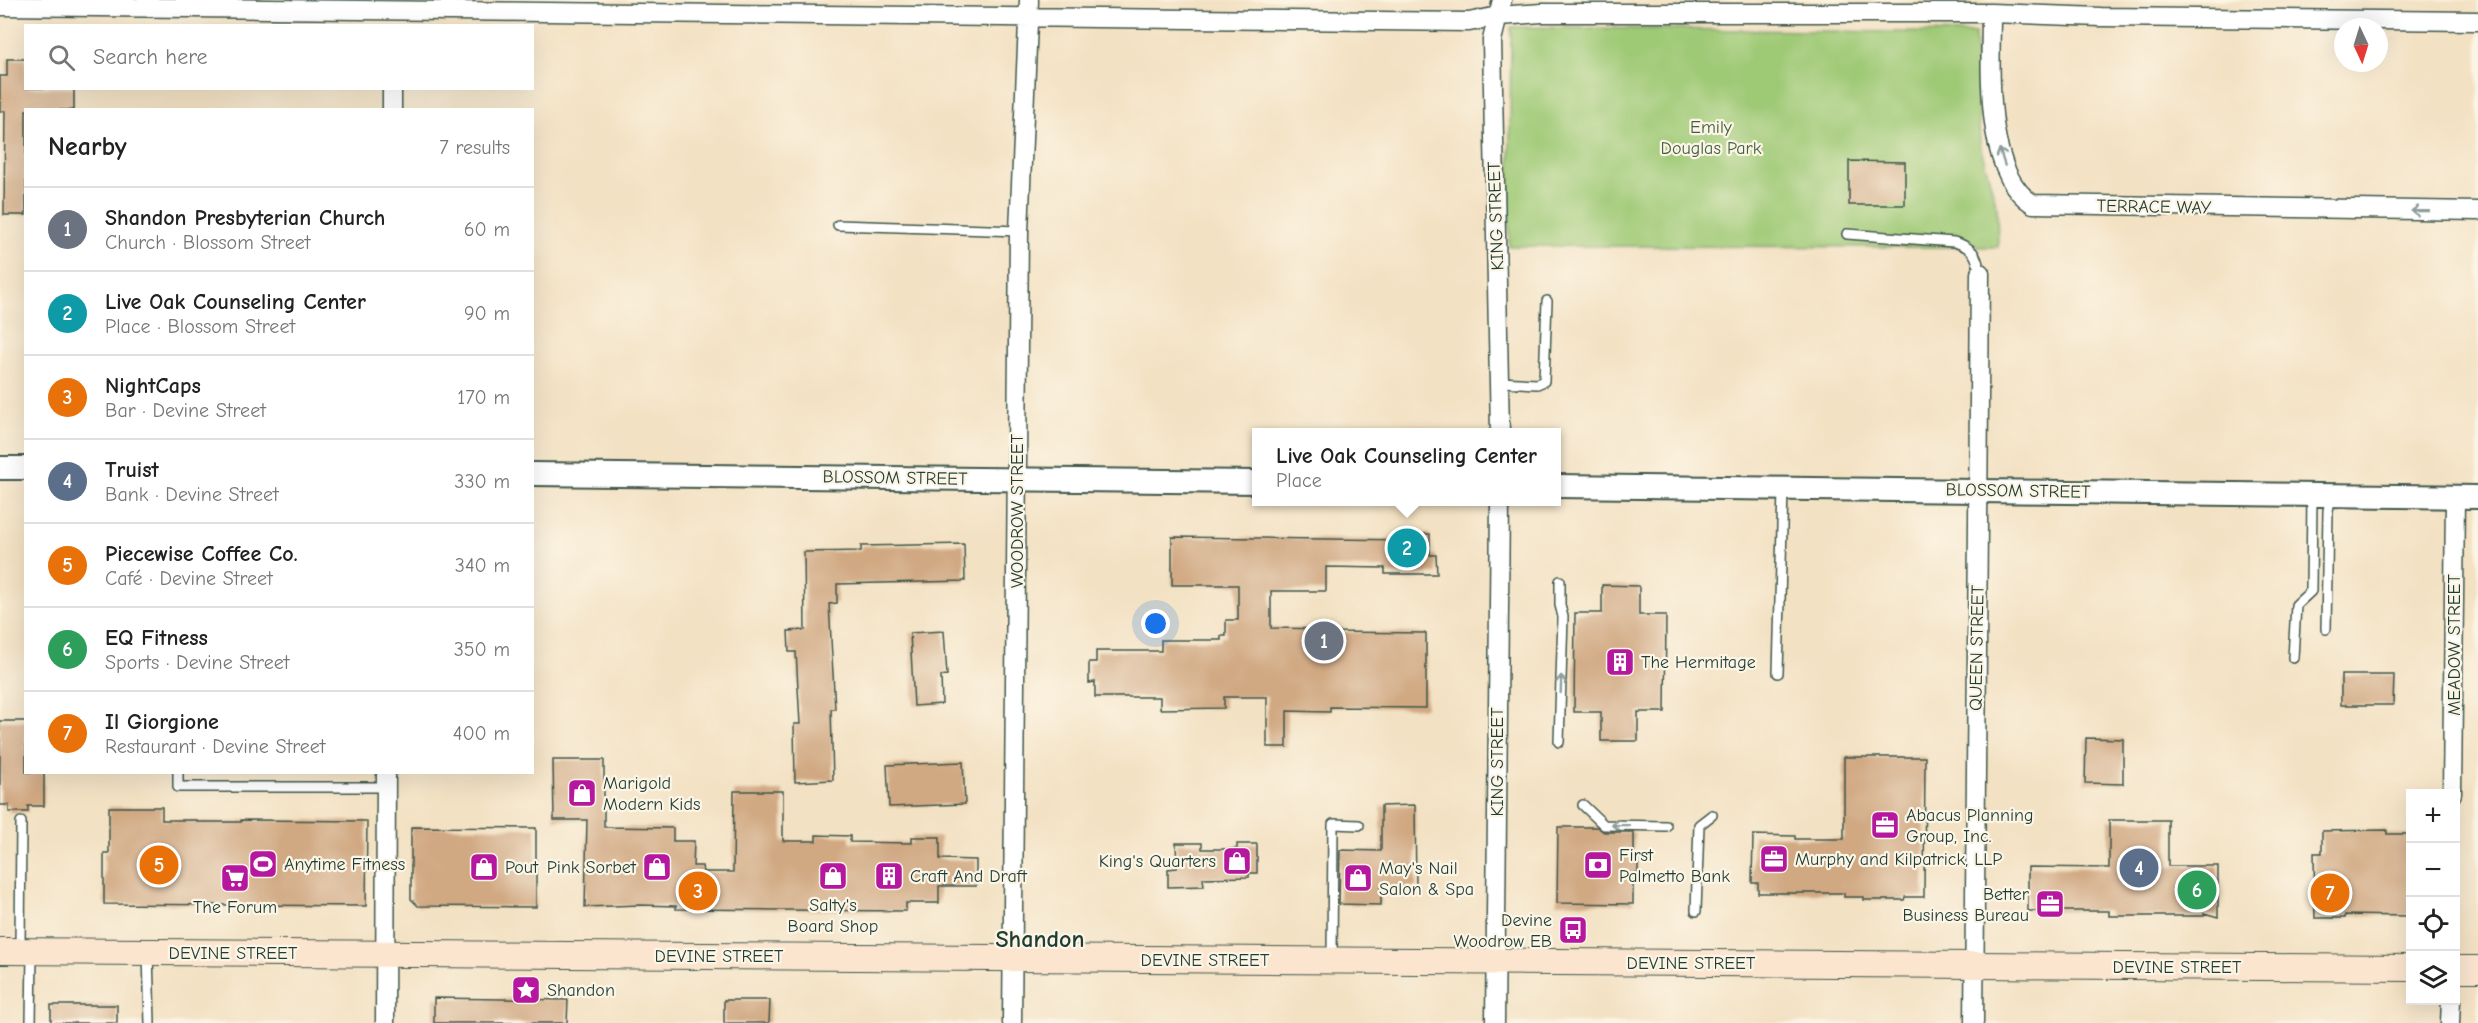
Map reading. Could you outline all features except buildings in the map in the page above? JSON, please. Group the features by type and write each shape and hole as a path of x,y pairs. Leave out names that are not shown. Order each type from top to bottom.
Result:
{"main road":[{"name":"DEVINE STREET","path":"17,951 2406,968"},
{"path":"2460,969 2478,969"}],"street":[{"path":"0,6 393,12 1029,8 1468,22 1500,8 1542,13 1991,13 2101,9 2478,21"},
{"name":"WOODROW STREET","path":"1012,1023 1019,231 1029,8"},
{"name":"KING STREET","path":"1500,8 1492,40 1501,381 1500,428"},
{"name":"TERRACE WAY","path":"1991,13 1991,100 1999,147 2016,190 2033,204 2478,211"},
{"path":"392,90 392,108"},
{"name":"QUEEN STREET","path":"1974,1023 1980,273"},
{"path":"0,468 24,468"},
{"name":"BLOSSOM STREET","path":"534,474 1252,482"},
{"name":"BLOSSOM STREET","path":"1561,486 2478,496"},
{"name":"MEADOW STREET","path":"2452,789 2455,496"},
{"name":"KING STREET","path":"1495,1023 1500,506"},
{"path":"385,1023 386,780"},
{"path":"2451,1005 2451,1023"}],"lane":[{"path":"838,225 1019,231"},
{"path":"1847,234 1954,242 1974,252 1980,273"},
{"path":"1501,381 1538,384 1544,381 1547,301"},
{"path":"1778,674 1783,489"},
{"path":"2322,495 2328,510 2326,629"},
{"path":"2293,658 2296,604 2311,591 2322,495"},
{"path":"1559,742 1563,617 1560,605 1560,581"},
{"path":"178,774 178,787 386,780"},
{"path":"1583,805 1604,825 1666,826"},
{"path":"1696,911 1699,825 1712,815"},
{"path":"21,822 17,951 31,1023"},
{"path":"1332,961 1333,824 1359,825"},
{"path":"148,952 150,1023"}],"green space":[{"name":"Emily Douglas Park","path":"1511,27 1975,33 1980,145 1997,207 1998,247 1509,246"}],"place":[{"name":"Live Oak Counseling Center","path":"1407,548"},
{"name":"Shandon Presbyterian Church","path":"1324,641"},
{"name":"The Hermitage","path":"1620,662"},
{"name":"Marigold Modern Kids","path":"582,793"},
{"name":"Abacus Planning Group, Inc.","path":"1885,825"},
{"name":"Murphy and Kilpatrick, LLP","path":"1774,859"},
{"name":"King's Quarters","path":"1237,861"},
{"name":"Anytime Fitness","path":"263,864"},
{"name":"Piecewise Coffee Co.","path":"159,865"},
{"name":"First Palmetto Bank","path":"1598,865"},
{"name":"Pout","path":"484,867"},
{"name":"Pink Sorbet","path":"657,867"},
{"name":"Truist","path":"2139,868"},
{"name":"Salty's Board Shop","path":"833,876"},
{"name":"Craft And Draft","path":"889,876"},
{"name":"The Forum","path":"235,878"},
{"name":"May's Nail Salon & Spa","path":"1358,878"},
{"name":"EQ Fitness","path":"2197,890"},
{"name":"NightCaps","path":"698,891"},
{"name":"Il Giorgione","path":"2330,893"},
{"name":"Better Business Bureau","path":"2050,904"},
{"name":"Devine Woodrow EB","path":"1573,930"},
{"name":"Shandon","path":"526,990"}],"district":[{"name":"Shandon","path":"1040,939"}]}
